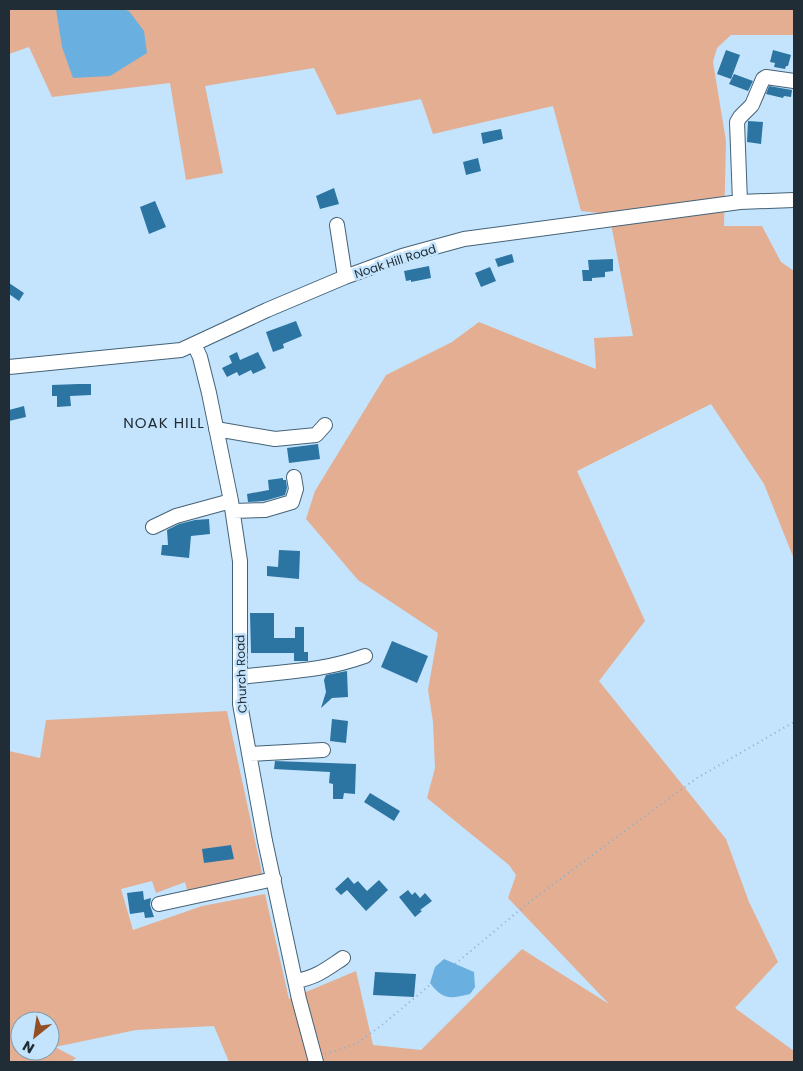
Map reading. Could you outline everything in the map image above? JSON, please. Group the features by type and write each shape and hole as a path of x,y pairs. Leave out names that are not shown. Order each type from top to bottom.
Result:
{"street":[{"path":"740,202 737,122 752,105 763,79 766,77 794,81"},
{"name":"Noak Hill Road","path":"9,367 180,350 267,310 346,277 402,256 464,240 740,202 794,200"},
{"path":"337,226 346,277"},
{"name":"Church Road","path":"194,344 202,366 216,429 232,506 240,561 240,704 299,999 315,1060"},
{"path":"216,429 275,439 287,439 316,435 325,425"},
{"path":"153,527 176,516 232,506 265,510 292,502 296,489 294,476"},
{"path":"240,677 318,669 342,664 365,656"},
{"path":"249,754 323,750"},
{"path":"159,904 274,879"},
{"path":"296,980 311,978 343,958"}],"path":[{"path":"315,1060 356,1044 382,1025 532,899 681,789 794,722"}],"shaded area":[{"path":"9,9 794,9 794,35 731,35 717,48 713,62 726,141 724,226 762,226 781,262 794,271 794,559 764,484 711,404 577,471 645,621 599,681 726,839 749,902 778,962 735,1008 794,1051 794,1062 229,1062 214,1026 136,1030 60,1046 60,1011 10,1011 10,1061 60,1061 60,1050 76,1058 71,1062 9,1062 9,751 40,758 46,720 227,711 264,882 189,897 185,882 156,893 152,881 121,889 133,930 202,906 265,894 289,999 356,971 373,1045 421,1050 522,949 609,1004 508,898 516,875 509,865 427,798 435,768 433,722 428,690 438,633 358,580 306,519 315,491 386,375 452,342 479,322 596,369 594,338 633,336 609,214 581,211 553,106 433,134 421,99 337,115 314,68 205,86 223,173 186,180 170,83 52,97 29,47 9,54"}],"water":[{"path":"56,9 120,9 129,11 144,31 147,53 110,76 73,78 62,47"},
{"path":"444,959 474,972 475,987 470,994 447,997 439,993 430,983 435,967"}],"building":[{"path":"726,50 740,55 731,79 717,74"},
{"path":"773,50 791,55 788,66 785,69 774,67 775,63 770,62"},
{"path":"734,74 753,81 748,91 729,84"},
{"path":"769,86 792,90 791,97 784,96 783,98 766,94"},
{"path":"748,121 763,122 761,144 747,142"},
{"path":"501,129 503,139 483,144 481,133"},
{"path":"478,158 481,171 466,175 463,162"},
{"path":"334,188 339,204 320,209 316,196"},
{"path":"155,201 166,227 149,234 140,207"},
{"path":"512,254 514,262 498,267 495,259"},
{"path":"613,259 613,271 605,272 605,277 592,278 592,281 583,281 582,270 589,270 588,260"},
{"path":"429,266 431,278 411,282 411,280 406,281 404,271"},
{"path":"490,267 496,281 481,287 475,273"},
{"path":"9,283 24,293 19,301 9,294"},
{"path":"296,321 302,336 283,344 284,348 273,352 266,332"},
{"path":"237,352 240,360 258,352 266,368 253,374 251,370 239,376 237,372 227,377 222,368 232,363 229,356"},
{"path":"91,384 91,395 70,396 71,406 57,407 57,396 52,396 52,385"},
{"path":"24,406 26,417 9,421 9,410"},
{"path":"318,444 320,459 289,463 287,448"},
{"path":"283,478 283,480 286,480 287,488 285,495 264,501 248,502 247,494 269,490 268,480"},
{"path":"209,519 210,534 191,536 189,558 161,555 162,545 168,545 167,530 179,524"},
{"path":"279,550 300,551 299,579 267,576 267,566 278,567"},
{"path":"250,613 274,613 274,638 295,638 295,627 304,627 304,652 308,652 308,661 294,661 294,653 251,653"},
{"path":"392,641 428,656 417,683 381,667"},
{"path":"347,671 348,697 332,698 321,708 326,692 324,680 326,675"},
{"path":"332,719 348,721 346,743 330,741"},
{"path":"275,761 356,764 355,794 344,793 343,799 333,799 333,784 329,783 330,772 274,769"},
{"path":"370,793 400,811 394,821 364,802"},
{"path":"231,845 234,859 204,863 202,849"},
{"path":"348,877 354,884 358,881 367,891 379,880 388,890 366,911 347,890 341,895 335,889"},
{"path":"408,890 412,895 415,892 420,898 425,893 432,901 420,910 422,911 415,917 399,897"},
{"path":"143,891 144,900 151,898 150,905 154,917 145,918 144,912 130,914 127,893"},
{"path":"375,972 416,974 414,997 373,995"}],"district":[{"name":"NOAK HILL","path":"164,422"}]}
